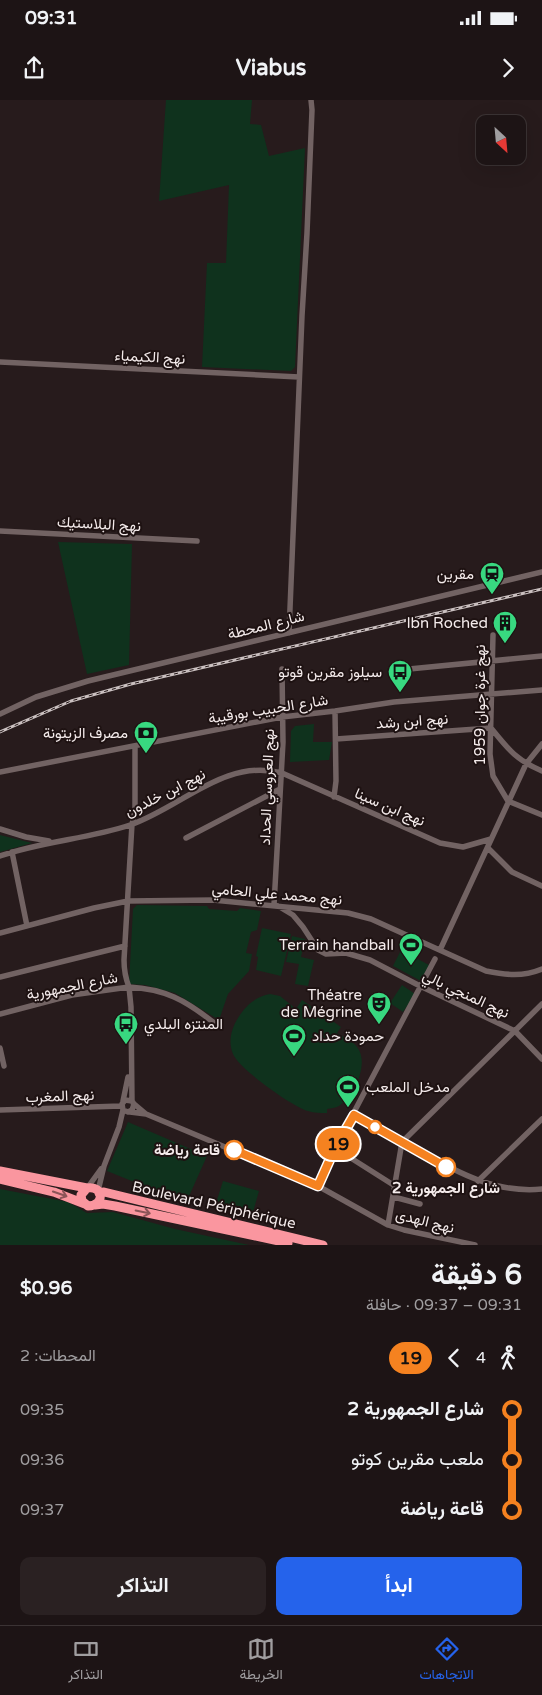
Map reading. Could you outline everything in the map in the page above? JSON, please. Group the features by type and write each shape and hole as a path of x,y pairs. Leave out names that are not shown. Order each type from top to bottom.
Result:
{"highway":[{"path":"0,1171 94,1188 99,1192 100,1199 95,1205 91,1206 54,1192 0,1179"},
{"path":"85,1204 82,1202 81,1195 87,1188"},
{"name":"Boulevard Périphérique","path":"99,1192 322,1245"},
{"name":"Boulevard Périphérique","path":"95,1205 114,1206 298,1245"}],"street":[{"path":"289,633 299,377 308,234 311,100"},
{"name":"نهج الكيمياء","path":"0,362 299,377"},
{"name":"نهج البلاستيك","path":"0,531 198,541"},
{"name":"شارع المحطة","path":"0,714 36,697 88,681 542,572"},
{"name":"نهج غرة جوان 1959","path":"492,635 490,754 493,776 508,801"},
{"path":"399,670 542,656"},
{"name":"نهج العروسي الحداد","path":"275,905 282,773 282,669"},
{"name":"شارع الحبيب بورقيبة","path":"0,772 282,717 335,712 394,702 542,690"},
{"path":"334,797 336,780 335,712"},
{"path":"491,728 516,757 542,771"},
{"name":"نهج ابن رشد","path":"336,739 491,728"},
{"path":"440,950 526,764 542,744"},
{"path":"135,746 135,810 132,824 124,971 129,987 144,988 173,995 213,1022"},
{"name":"نهج ابن خلدون","path":"0,856 51,842 85,836 132,824 221,778 239,772 253,769 268,769 282,773"},
{"name":"نهج ابن سينا","path":"282,773 440,843 463,847 490,839"},
{"path":"186,838 280,789"},
{"path":"508,801 542,815"},
{"path":"0,829 51,842"},
{"path":"488,848 512,872 542,886"},
{"path":"12,852 27,926"},
{"name":"نهج محمد علي الحامي","path":"0,933 128,901 213,900 348,913 372,919 486,971 505,975 520,975 542,969"},
{"name":"نهج المنجي بالي","path":"275,905 293,915 318,950 326,954 346,953 370,960 515,1031 542,1059"},
{"path":"0,977 125,946"},
{"path":"125,1108 146,1114 318,1186 335,1148 435,959"},
{"name":"شارع الجمهورية","path":"0,1014 72,995 129,987 132,1102"},
{"path":"388,1225 402,1142 542,1004"},
{"path":"0,1048 4,1066"},
{"name":"شارع الجمهورية","path":"125,1108 130,1068"},
{"path":"99,1192 104,1166 128,1099 146,1114"},
{"path":"125,1108 134,1107 132,1102"},
{"name":"نهج المغرب","path":"0,1110 125,1108"},
{"path":"354,1115 446,1167 478,1181 506,1189 542,1189"},
{"path":"478,1181 542,1119"},
{"path":"335,1148 395,1186"},
{"path":"87,1188 104,1166"},
{"name":"نهج الهدى","path":"318,1186 388,1225 475,1245"},
{"path":"394,1198 420,1204"}],"green space":[{"path":"166,100 252,100 250,124 261,125 269,156 305,148 295,367 291,371 202,367 207,263 226,263 229,185 159,201"},
{"path":"58,542 132,544 129,665 87,674"},
{"path":"314,724 313,742 332,742 329,760 290,762 291,731 295,726"},
{"path":"0,835 32,843 0,852"},
{"path":"137,905 207,906 209,909 237,911 240,908 261,911 257,930 251,932 246,953 252,954 249,971 228,994 219,1020 175,993 145,985 129,984 133,909"},
{"path":"262,928 291,934 281,976 256,970 258,957 256,956"},
{"path":"292,936 305,939 301,957 314,960 308,986 295,984 299,964 286,962"},
{"name":"Terrain handball","path":"401,950 429,965 421,981 393,966"},
{"path":"402,985 415,994 403,1012 390,1003"},
{"path":"270,994 280,996 296,1009 302,1000 341,1027 337,1033 353,1043 361,1054 361,1070 355,1087 345,1101 337,1107 327,1109 327,1113 315,1113 291,1103 255,1078 237,1061 233,1054 231,1036 238,1018 251,1002"},
{"path":"128,1122 207,1156 186,1203 107,1171"},
{"path":"223,1181 259,1191 253,1212 216,1203"},
{"path":"0,1189 68,1202 87,1213 113,1212 175,1229 249,1245 0,1245"}],"railway":[{"path":"0,732 71,701 131,684 542,589"}],"bus line":[{"name":"19","path":"234,1150 318,1186 335,1148 354,1115 446,1167"}],"place":[{"name":"مقرين","path":"492,595"},
{"name":"Ibn Roched","path":"505,644"},
{"name":"سيلوز مقرين قوتو","path":"400,693"},
{"name":"مصرف الزيتونة","path":"146,754"},
{"name":"Terrain handball","path":"411,966"},
{"name":"Théatre de Mégrine","path":"379,1025"},
{"name":"المنتزه البلدي","path":"126,1045"},
{"name":"حمودة حداد","path":"294,1057"},
{"name":"مدخل الملعب","path":"348,1108"},
{"name":"قاعة رياضة","path":"234,1150"},
{"name":"شارع الجمهورية 2","path":"446,1167"}]}
